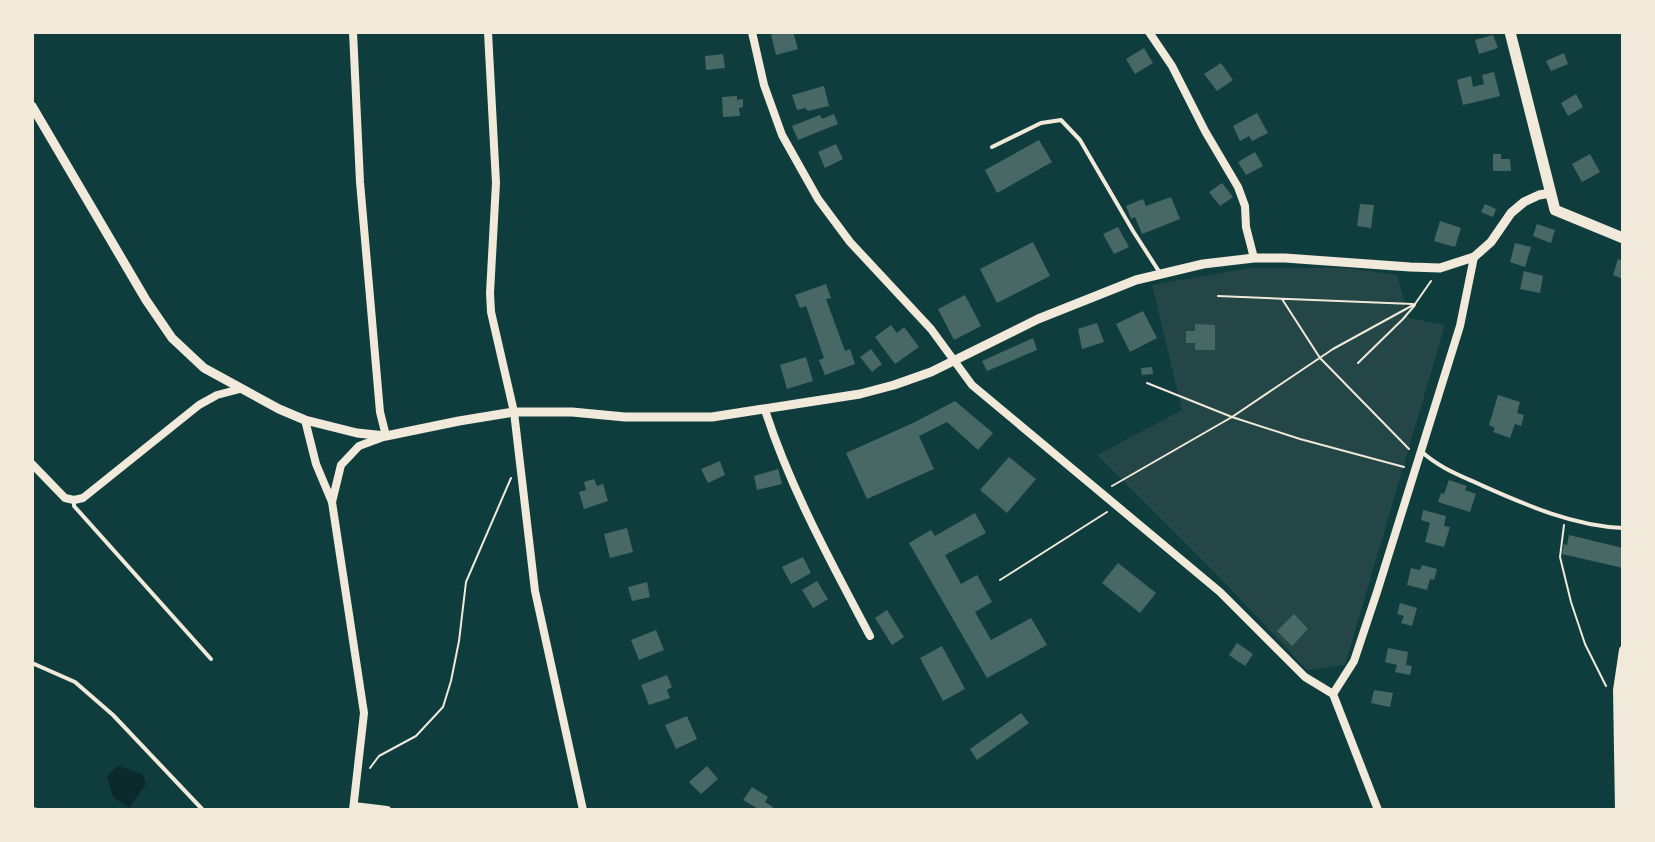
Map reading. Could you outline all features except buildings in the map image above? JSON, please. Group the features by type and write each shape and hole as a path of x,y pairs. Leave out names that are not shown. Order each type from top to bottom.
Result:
{"main road":[{"path":"1510,32 1555,210 1623,238"}],"street":[{"path":"353,32 360,182 380,412 386,436"},
{"path":"488,32 496,183 490,302 514,412 535,591 583,810"},
{"path":"752,32 764,85 782,135 818,199 850,242 931,329 972,385 1220,592 1305,677 1333,694 1378,810"},
{"path":"1149,32 1172,66 1238,187 1245,206 1246,227 1254,258"},
{"path":"32,106 146,300 172,338 204,368 305,420 357,433 386,436"},
{"path":"332,502 341,465 359,446 386,436 514,412 712,417 860,394 931,372 1038,319 1160,273 1254,258 1440,268 1474,257 1491,242 1511,213 1524,202 1551,193"},
{"path":"1333,694 1354,661 1460,326 1474,257"},
{"path":"32,464 65,498 83,498 199,405 217,395 240,389"},
{"path":"765,410 777,447 805,511 870,636"},
{"path":"305,420 316,464 332,502 364,713 354,808 387,810"},
{"path":"1619,810 1617,690 1623,650"}],"lane":[{"path":"992,147 1041,123 1061,120 1080,140 1160,273"},
{"path":"1419,455 1515,500 1564,518 1623,528"},
{"path":"74,500 74,506 211,659"},
{"path":"32,663 75,682 113,715 203,810"}],"path":[{"path":"1358,363 1403,319 1440,268"},
{"path":"1218,296 1415,304"},
{"path":"1282,299 1320,358 1419,455"},
{"path":"1101,492 1232,417 1320,358 1415,304"},
{"path":"1147,383 1232,417 1415,471"},
{"path":"356,786 379,756 416,736 443,707 459,641 466,582 519,459"},
{"path":"1000,580 1117,506"},
{"path":"1564,518 1560,557 1571,602 1585,644 1617,709"}],"shaded area":[{"path":"1251,268 1345,268 1397,275 1409,318 1445,325 1345,665 1307,670 1097,455 1182,410 1152,285"},
{"path":"118,766 143,774 146,784 129,808 113,797 107,776"}]}
